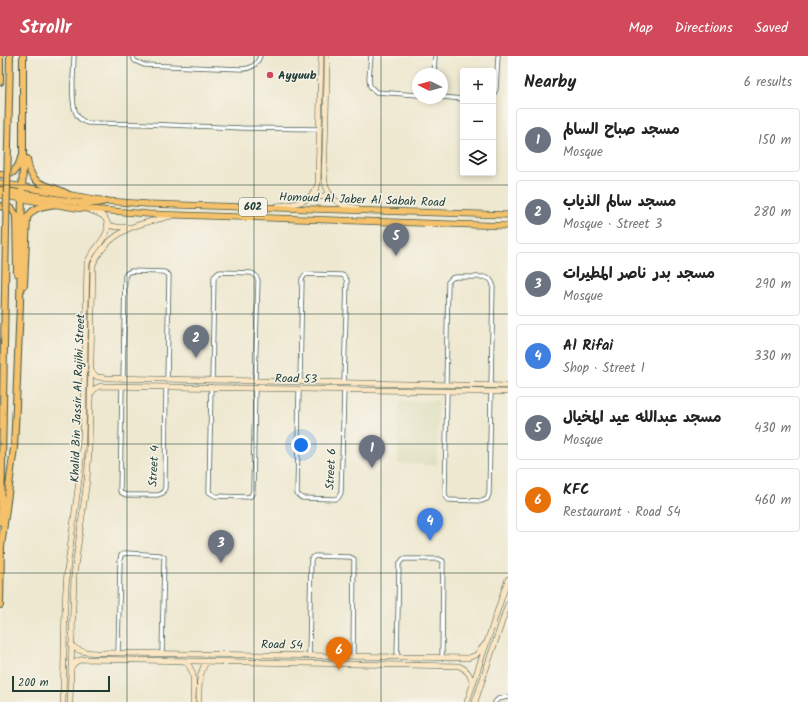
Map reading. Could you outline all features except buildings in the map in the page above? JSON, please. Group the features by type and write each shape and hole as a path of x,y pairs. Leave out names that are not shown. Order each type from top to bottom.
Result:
{"highway":[{"path":"0,56 0,82"},
{"path":"0,605 10,56"},
{"path":"23,56 24,138 28,165 32,177 39,183 61,190 69,195"},
{"path":"0,174 10,174 19,165 24,138"},
{"path":"1,547 14,448 20,303 23,146"},
{"path":"0,189 15,189 22,193 81,203 97,203 106,200"},
{"path":"20,303 25,276 27,218 35,208 57,204"},
{"path":"0,206 12,209 16,215 17,278 20,303"}],"main road":[{"name":"Homoud Al Jaber Al Sabah Road","path":"0,183 22,193 57,204 86,209 173,215 508,226"},
{"name":"Homoud Al Jaber Al Sabah Road","path":"0,195 22,193 69,195 147,204 508,215"},
{"path":"331,220 328,214 330,210 333,209"}],"street":[{"path":"74,56 73,99 75,112 80,120 87,123 319,129"},
{"path":"132,56 135,62 144,66 241,69 252,67 257,63 260,56"},
{"path":"268,208 300,202 312,196 315,192 318,178 321,56"},
{"path":"328,56 325,181 328,191 336,200 348,207 372,208 392,212"},
{"path":"371,56 369,78 370,86 376,92 412,95"},
{"path":"434,68 435,56"},
{"path":"496,89 498,56"},
{"path":"448,98 460,100"},
{"path":"315,192 321,197 328,191"},
{"path":"86,209 102,216 107,225 116,227 130,227"},
{"name":"Khalid Bin Jassir Al Rajihi Street","path":"70,702 74,575 87,473 93,265 102,249 118,234 130,227 173,215"},
{"name":"Khalid Bin Jassir Al Rajihi Street","path":"63,702 67,571 80,473 83,438 88,258 105,237 107,225"},
{"path":"123,379 125,276 131,271 164,272 169,275 167,380"},
{"path":"212,380 214,277 220,272 252,273 258,280 255,380"},
{"path":"300,381 302,279 308,274 342,275 346,278 344,382"},
{"path":"446,385 448,282 454,278 484,277 490,279 493,284 491,385"},
{"path":"86,292 89,289 92,294"},
{"name":"Road 53","path":"90,370 97,377 123,379 255,380 508,386"},
{"path":"90,397 92,392 97,387 106,386 104,383 106,378"},
{"path":"228,380 232,384 228,388"},
{"path":"239,380 236,384 240,388"},
{"path":"412,384 414,387 412,391"},
{"path":"422,384 420,387 422,391"},
{"name":"Road 53","path":"106,386 508,392"},
{"name":"Street 4","path":"122,386 120,491 126,495 160,495 165,490 166,386"},
{"path":"211,387 209,492 215,496 246,497 251,496 253,491 255,388"},
{"name":"Street 6","path":"299,389 297,494 302,498 328,499 338,498 341,493 344,390"},
{"path":"447,391 446,498 449,500 482,501 487,499 489,494 491,392"},
{"path":"80,473 83,476 87,473"},
{"path":"69,550 73,552 76,551"},
{"path":"118,653 120,560 121,555 126,553 160,555 164,557 162,653"},
{"path":"309,655 311,559 315,556 350,557 354,559 353,656"},
{"path":"397,657 399,564 403,559 439,559 443,561 442,658"},
{"path":"67,571 69,569 72,570 74,575"},
{"path":"467,702 508,579"},
{"path":"475,702 508,604"},
{"name":"Road 54","path":"71,645 78,650 118,653 468,658 476,655 487,642"},
{"path":"89,659 87,656 90,652"},
{"path":"325,663 328,660 326,656"},
{"path":"336,656 334,659 336,663"},
{"path":"421,665 424,662 422,658"},
{"name":"Road 54","path":"71,668 77,661 89,659 459,666 470,674 473,684"},
{"path":"184,661 190,667 193,677 192,702"},
{"path":"199,702 199,678 206,661"},
{"path":"193,677 196,676 199,678"},
{"path":"495,702 498,699 508,697"}],"shaded area":[{"path":"399,401 438,401 437,465 398,464"}],"place":[{"name":"Ayyuub","path":"270,75"},
{"name":"مسجد عبدالله عيد المخيال","path":"396,256"},
{"name":"مسجد سالم الذياب","path":"196,358"},
{"name":"مسجد صباح السالم","path":"372,468"},
{"name":"Al Rifai","path":"430,541"},
{"name":"مسجد بدر ناصر المطيرات","path":"221,563"},
{"name":"KFC","path":"339,670"}]}
